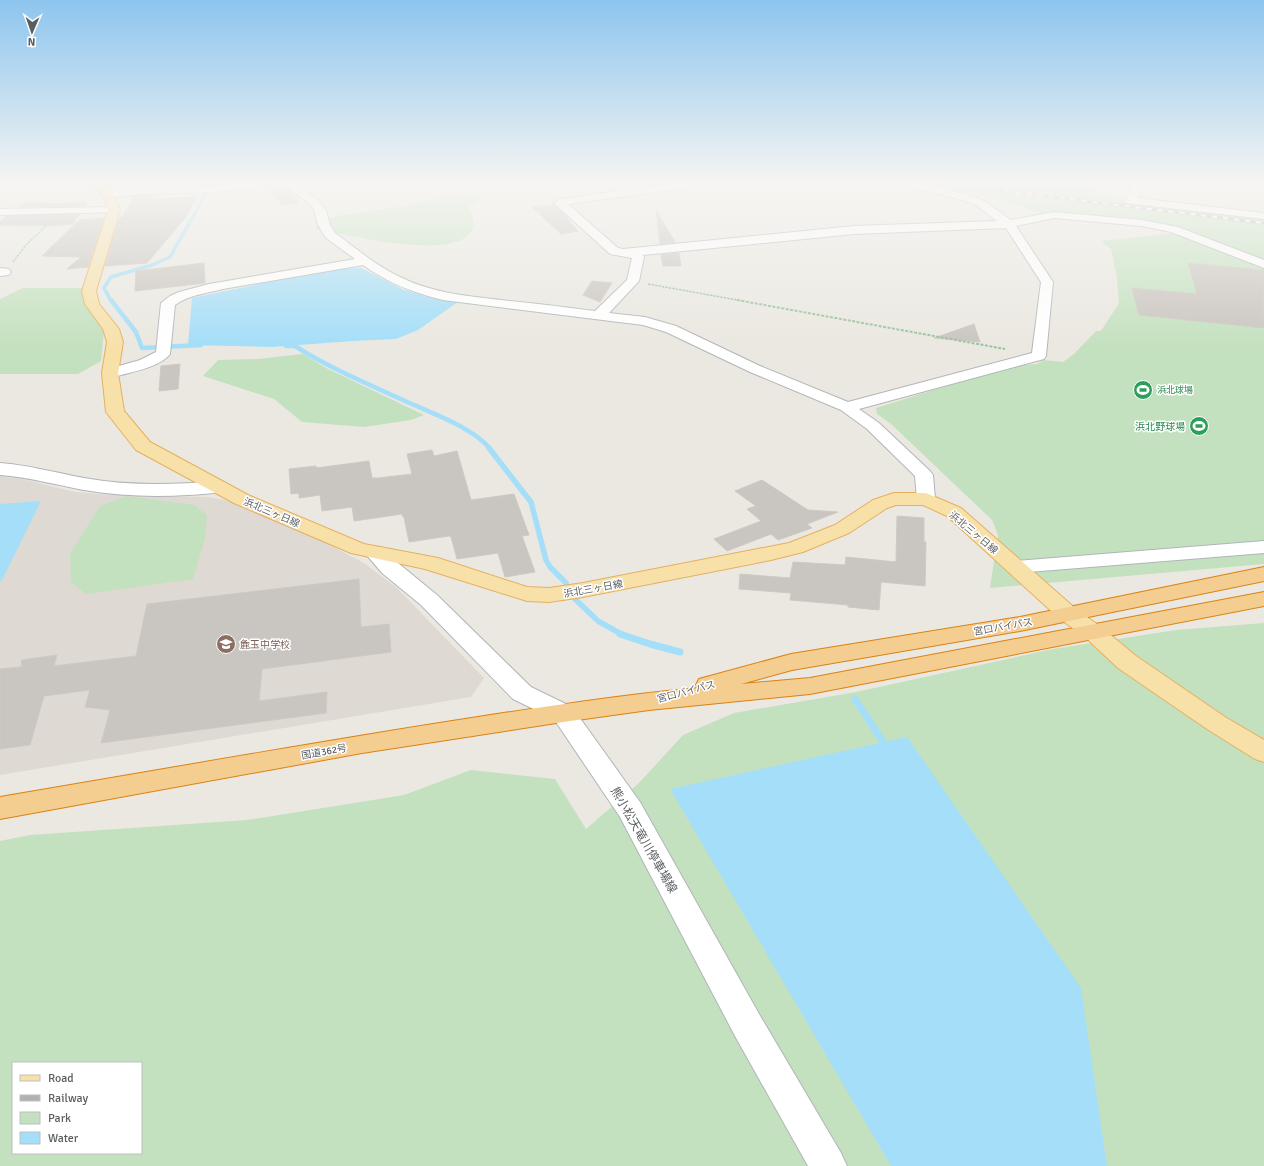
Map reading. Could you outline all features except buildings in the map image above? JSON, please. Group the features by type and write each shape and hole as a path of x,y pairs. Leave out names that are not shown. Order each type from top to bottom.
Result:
{"highway":[{"name":"宮口バイパス","path":"649,701 791,662 1020,624 1264,574"},
{"name":"宮口バイパス","path":"649,701 810,686 1264,599"},
{"name":"国道362号","path":"0,808 362,744 649,701"}],"main road":[{"name":"浜北三ヶ日線","path":"103,237 89,291 92,304 110,329 115,342 110,373 115,412 143,446 241,499 358,549 376,554 430,563 527,594 549,595 583,590 777,553 807,544 842,530 880,504 894,499 926,498 954,512 1068,614 1093,632 1127,662 1216,723 1264,752"},
{"path":"0,469 29,472 82,483 111,487 198,489 218,487"},
{"name":"熊小松天竜川停車場線","path":"376,554 390,568 429,600 522,693 563,713 630,810 748,1025 828,1166"}],"street":[{"path":"332,237 395,280 419,290 474,300 645,321 671,329 755,369 847,407 873,426 924,475 926,498"},
{"path":"599,237 614,251 638,257 633,282 599,315"},
{"path":"622,253 779,237"},
{"path":"847,407 1039,356 1047,282 1018,237"},
{"path":"1196,237 1264,264"},
{"path":"110,373 153,360 163,354 168,303 177,297 223,286 323,266 367,261"},
{"path":"1015,567 1264,547"}],"path":[{"path":"2,272 34,237"},
{"path":"633,282 868,323 1039,356"}],"shaded area":[{"name":"麁玉中学校","path":"0,476 22,479 75,492 109,495 207,497 225,500 324,542 364,563 397,588 484,678 471,697 0,775"}],"green space":[{"path":"360,237 465,237 448,244 430,245 390,243"},
{"path":"1135,237 1188,237 1264,267 1264,564 990,588 998,535 992,520 891,424 877,414 876,408 1010,366 1037,364 1044,360 1063,362 1074,354 1096,331 1101,331 1119,303 1117,278 1111,249 1101,241"},
{"path":"1199,237 1264,237 1264,264"},
{"path":"23,288 83,288 105,322 101,361 78,374 0,374 0,299"},
{"path":"303,354 326,368 424,415 411,420 364,427 302,422 274,399 203,376 218,360 258,359"},
{"path":"126,496 194,505 207,515 205,538 193,579 86,594 71,582 70,554 100,506"},
{"path":"1264,623 1264,1166 0,1166 0,841 30,835 247,820 404,795 471,770 555,779 586,829 639,783 683,735 734,713 856,692 1053,649 1176,630"}],"water":[{"path":"361,268 402,289 432,298 458,302 418,330 396,339 272,347 188,345 192,298 331,269"},
{"path":"41,501 2,580 0,581 0,504"},
{"path":"907,737 1081,988 1107,1166 891,1166 670,789"}],"waterway":[{"path":"111,301 104,288 111,277 152,265 170,257 181,237"},
{"path":"111,300 136,332 142,348 201,345"},
{"path":"286,346 295,346 349,375 462,427 483,441 490,449"},
{"path":"489,448 531,502 546,560 550,567 566,583"},
{"path":"575,599 598,621 623,635"},
{"path":"623,635 680,652"},
{"path":"855,699 883,742"}],"place":[{"name":"浜北球場","path":"1143,390"},
{"name":"浜北野球場","path":"1199,426"},
{"name":"麁玉中学校","path":"226,644"}]}
